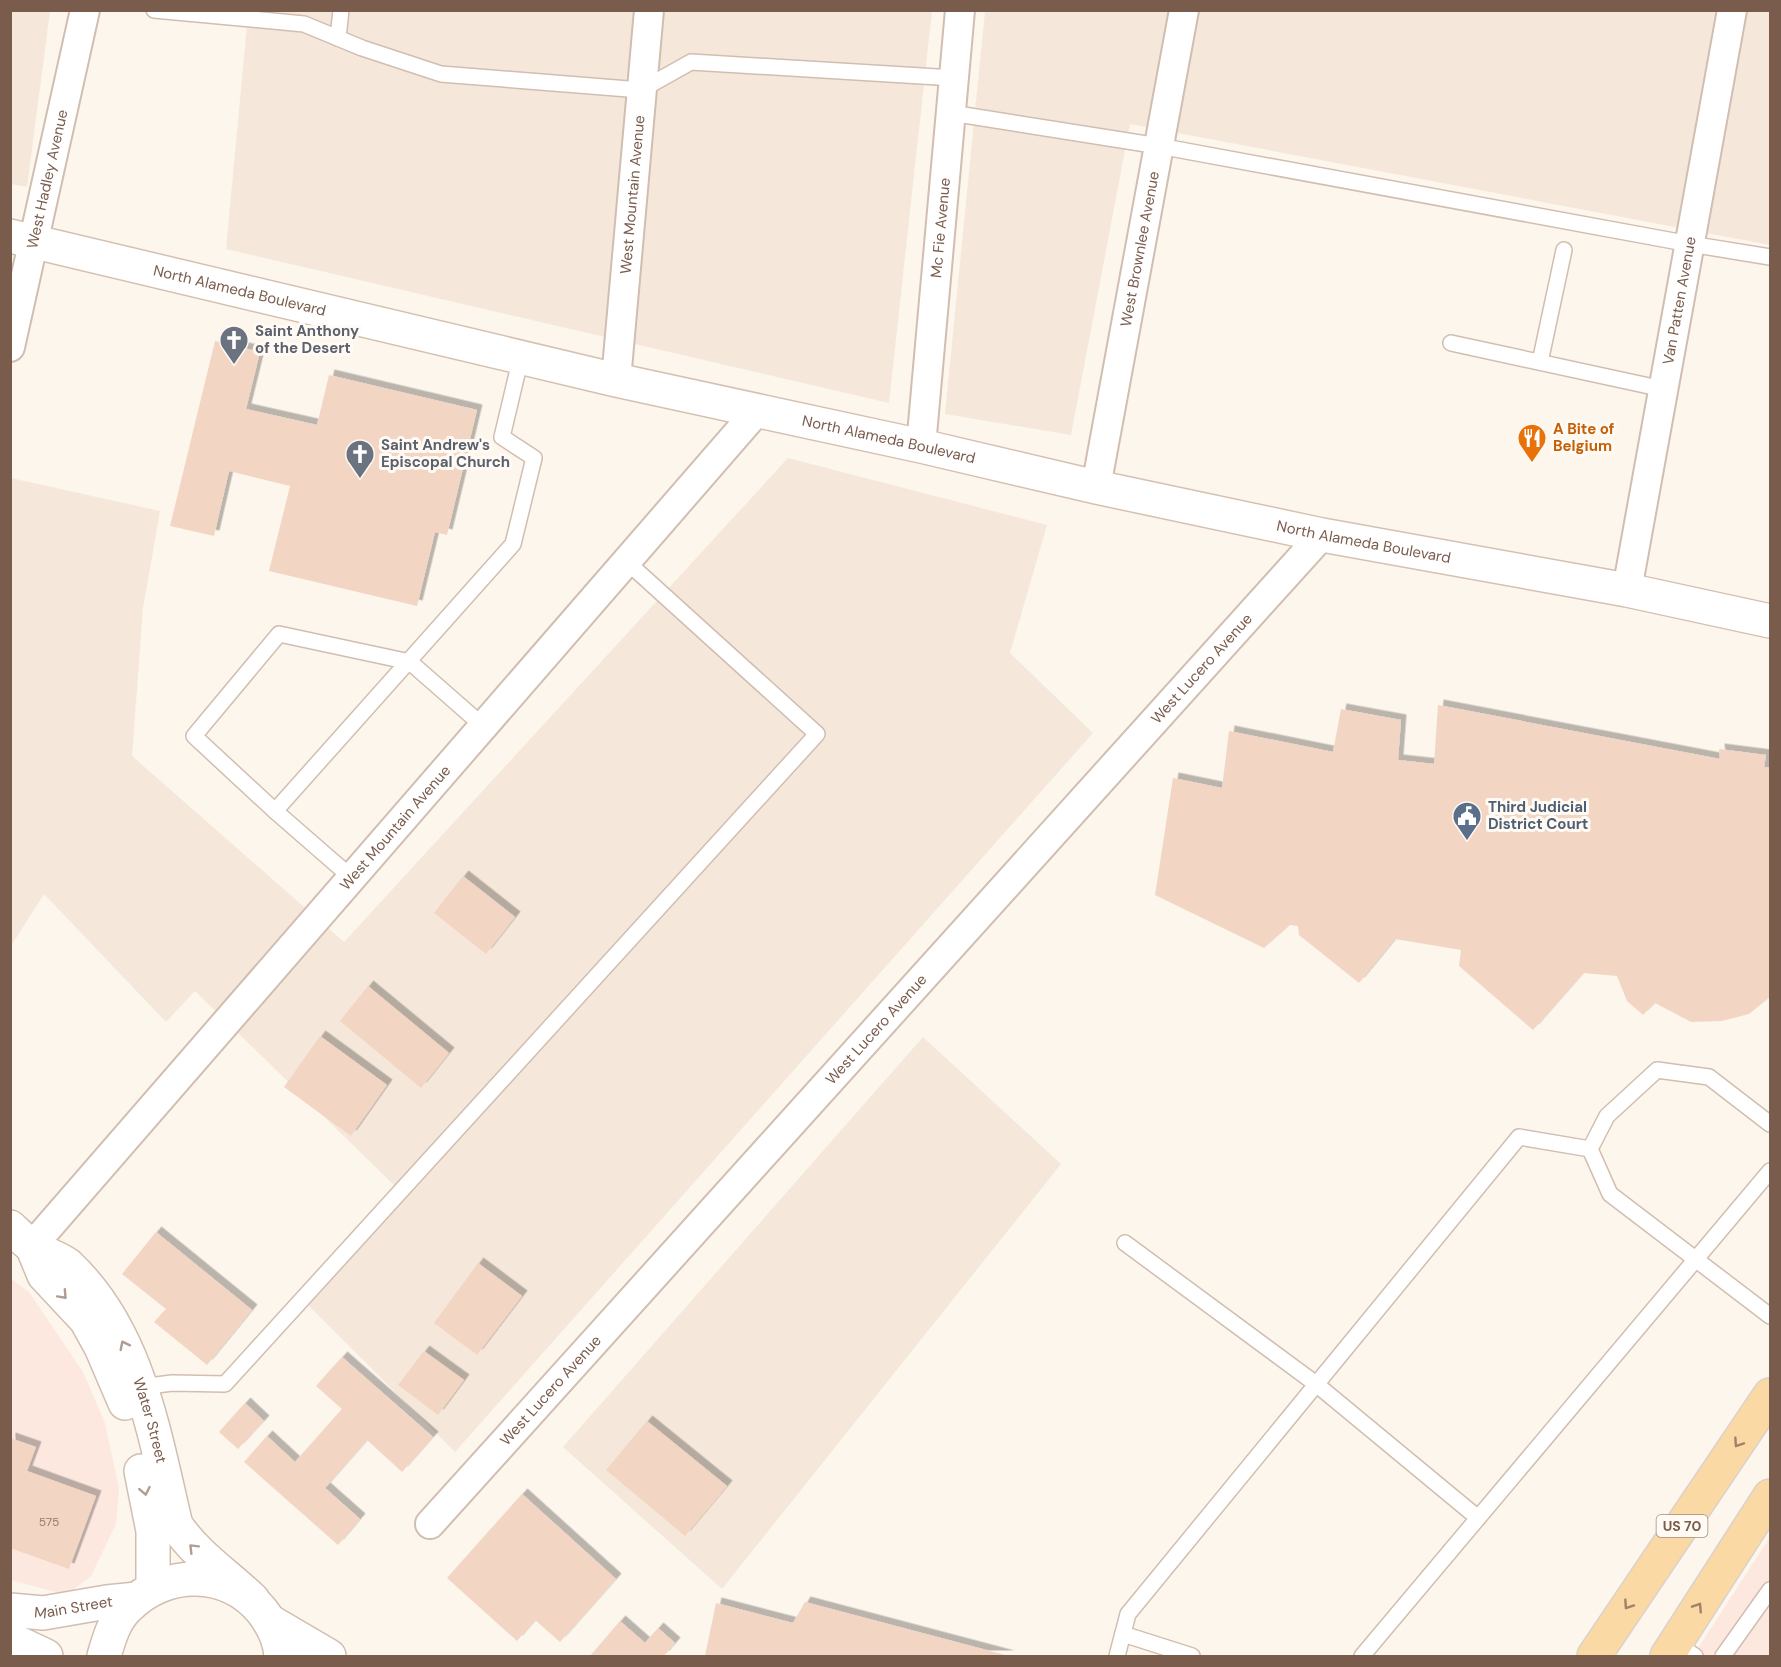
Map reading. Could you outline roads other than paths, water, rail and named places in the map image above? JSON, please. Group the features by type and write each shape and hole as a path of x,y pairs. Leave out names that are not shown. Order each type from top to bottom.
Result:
{"main road":[{"name":"North Alameda Boulevard","path":"22,238 616,380 921,446 1096,487 1322,535 1627,590 1770,621"},
{"name":"Water Street","path":"21,1237 66,1264 101,1306 126,1348 141,1387 176,1525 187,1543 230,1577 262,1611"},
{"name":"Water Street","path":"21,1237 44,1275 86,1320 126,1405 153,1531 144,1594"},
{"name":"US 70","path":"1593,1656 1770,1395"},
{"path":"1679,1652 1770,1496"},
{"name":"Main Street","path":"10,1610 43,1613 144,1594 173,1580 201,1578 229,1585 262,1611"},
{"path":"104,1656 111,1632 126,1609 144,1594"},
{"path":"262,1611 281,1648 281,1656"},
{"path":"262,1611 329,1656"},
{"path":"10,1639 46,1656"}],"street":[{"name":"West Hadley Avenue","path":"10,347 22,238 86,10"},
{"name":"West Mountain Avenue","path":"616,380 649,10"},
{"name":"Mc Fie Avenue","path":"921,446 960,10"},
{"name":"West Brownlee Avenue","path":"1096,487 1184,10"},
{"name":"Van Patten Avenue","path":"1627,590 1732,10"},
{"name":"West Mountain Avenue","path":"21,1237 352,878 757,411"},
{"name":"West Lucero Avenue","path":"430,1524 1322,535"}],"lane":[{"path":"154,10 304,24 338,39 441,74 641,90 691,62 954,78"},
{"path":"338,39 341,10"},
{"path":"951,113 1159,146 1770,257"},
{"path":"1540,362 1564,250"},
{"path":"1451,344 1663,389"},
{"path":"275,811 513,544 534,458 502,437 521,357"},
{"path":"141,1387 172,1383 225,1384 818,734 626,561"},
{"path":"352,878 194,736 279,634 410,662 483,726"},
{"path":"1590,1149 1607,1116 1657,1070 1709,1077 1770,1124"},
{"path":"1117,1656 1128,1614 1518,1137 1590,1149"},
{"path":"1590,1149 1610,1194 1770,1316"},
{"path":"1362,1656 1770,1171"},
{"path":"1125,1244 1316,1384 1478,1518"},
{"path":"1724,1656 1770,1590"},
{"path":"1123,1634 1192,1656"}],"place":[{"name":"Saint Anthony of the Desert","path":"234,366"},
{"name":"A Bite of Belgium","path":"1532,464"},
{"name":"Saint Andrew's Episcopal Church","path":"360,480"},
{"name":"Third Judicial District Court","path":"1467,842"}]}
